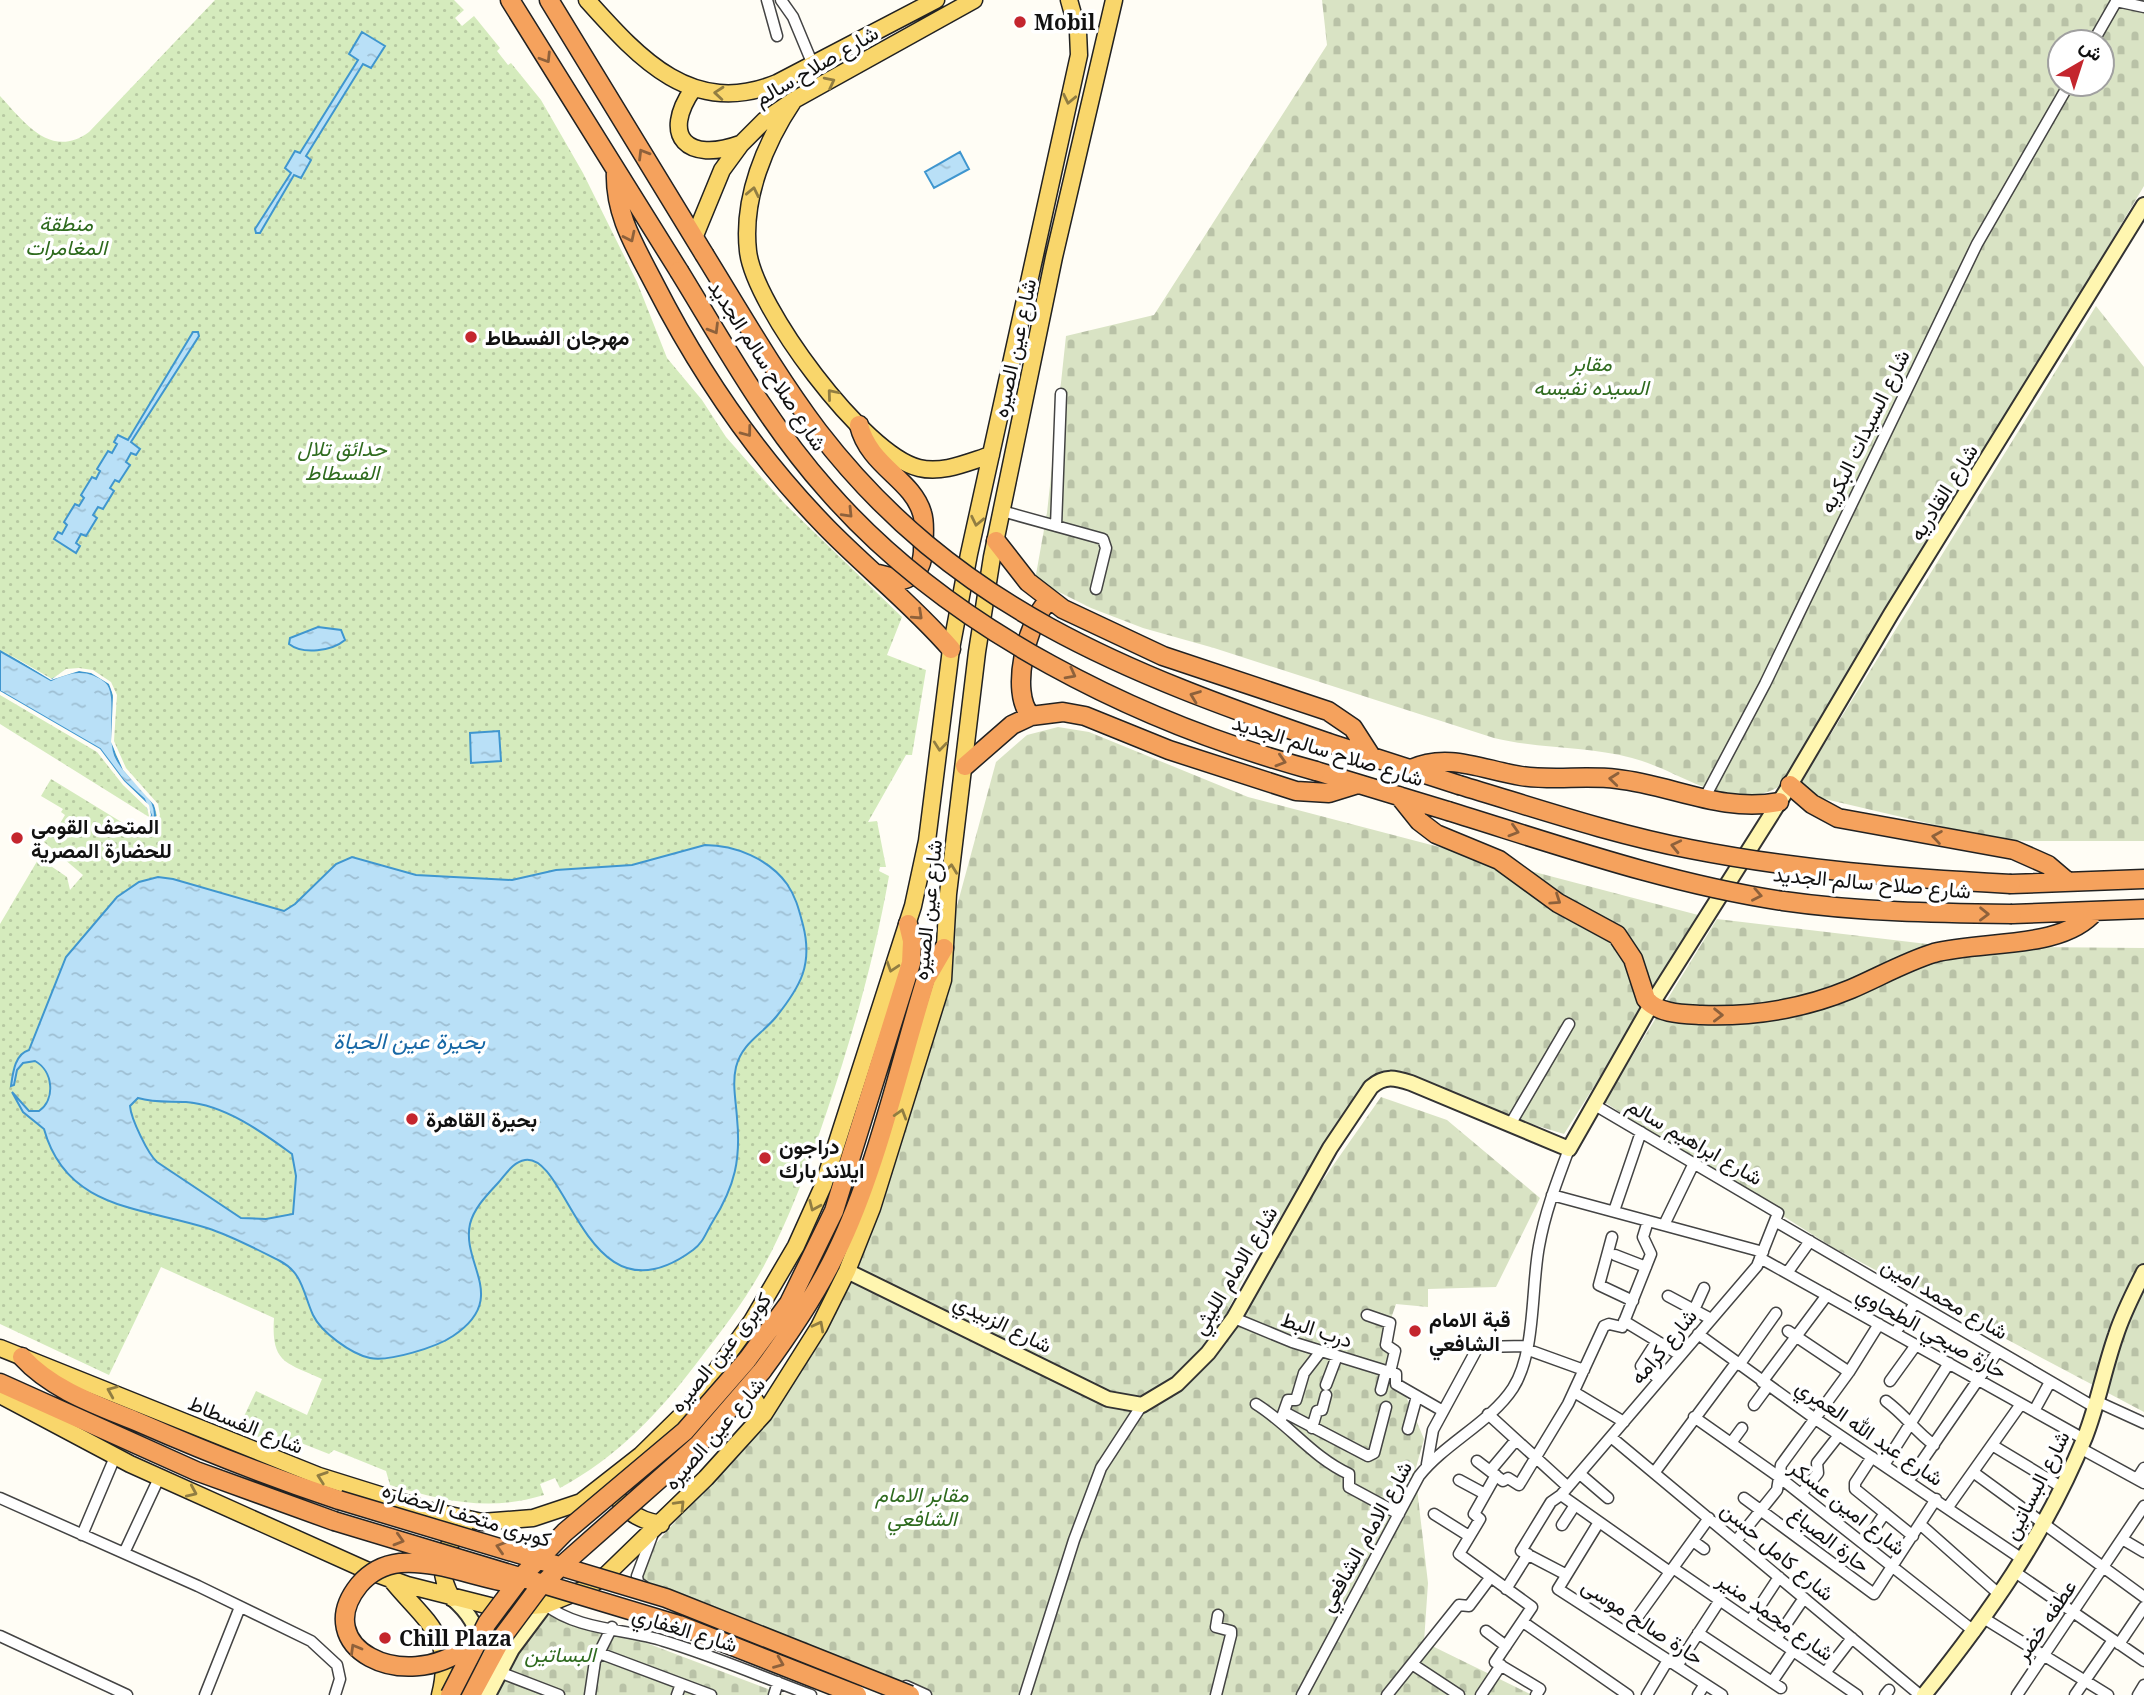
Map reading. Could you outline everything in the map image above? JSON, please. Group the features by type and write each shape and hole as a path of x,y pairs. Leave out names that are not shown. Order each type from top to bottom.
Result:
{"highway":[{"path":"510,0 616,171 616,195 622,219 698,366 796,494 951,649"},
{"path":"549,0 699,246"},
{"name":"شارع صلاح سالم الجديد","path":"616,171 744,379 805,464 851,517 903,564 1013,641 1100,690 1211,738 1358,784 1634,867 1782,900 1905,912 2012,914 2144,909"},
{"name":"شارع صلاح سالم الجديد","path":"699,246 770,361 819,432 877,498 942,556 1002,600 1099,656 1212,703 1329,743 1459,785 1643,839 1734,858 1854,874 2011,884 2144,879"},
{"path":"859,425 869,450 916,500 924,519 922,560 917,571 907,579 897,580 872,572"},
{"path":"996,541 1023,577 1049,600 1107,631 1163,656 1328,711 1353,728 1371,756"},
{"path":"1031,716 1023,705 1020,688 1033,624 1049,600"},
{"path":"965,766 1004,731 1031,716 1063,712 1085,716 1169,750 1296,791 1329,793 1358,784"},
{"path":"1411,769 1428,762 1447,761 1539,778 1615,778 1741,805 1779,802"},
{"path":"1790,785 1812,804 1838,818 2014,850 2048,865 2068,882"},
{"path":"1399,796 1412,814 1436,834 1499,860 1558,903 1617,935 1629,950 1642,991 1651,1005 1672,1013 1711,1015 1793,1009 1839,994 1934,953 1969,945 2063,934 2081,925 2095,911"},
{"name":"كوبرى عين الصيره","path":"450,1695 487,1623 523,1575 550,1546 706,1410 789,1303 820,1244 849,1166 911,963 908,924"},
{"name":"كوبرى عين الصيره","path":"471,1695 503,1636 538,1588 714,1429 762,1371 806,1309 838,1251 854,1213 926,979 944,948"},
{"name":"كوبرى متحف الحضاره","path":"22,1357 47,1379 78,1396 214,1455 339,1500 666,1598 910,1695"},
{"name":"كوبرى متحف الحضاره","path":"0,1384 196,1471 334,1521 562,1588 718,1638 857,1695"},
{"path":"487,1623 449,1664 428,1676 406,1680 384,1676 364,1663 351,1644 346,1621 351,1598 365,1579 374,1571 398,1563 425,1564 523,1586 562,1588"}],"main road":[{"name":"شارع صلاح سالم","path":"587,0 655,68 693,89 716,94 754,92 813,65 932,1"},
{"name":"شارع صلاح سالم","path":"699,246 715,183 741,144 765,120 793,100 974,0"},
{"name":"شارع عين الصيره","path":"482,1522 507,1522 558,1512 581,1502 611,1481 666,1433 709,1382 752,1321 790,1258 823,1186 908,924 927,841 951,649 1079,55 1072,3"},
{"name":"شارع عين الصيره","path":"452,1598 498,1608 546,1605 597,1581 658,1527 764,1414 819,1327 873,1208 943,980 944,948 977,652 996,541 1054,257 1111,3"},
{"path":"693,89 678,120 681,134 689,145 708,153 741,144"},
{"path":"793,100 775,130 757,177 748,223 750,265 759,290 812,370 859,425 886,451 918,468 946,469 991,454"},
{"name":"شارع الفسطاط","path":"0,1348 319,1476 431,1511 482,1522"},
{"path":"709,1382 722,1380 748,1390 764,1414"},
{"path":"0,1395 159,1478 391,1580 452,1598"},
{"path":"611,1481 620,1502 628,1511 658,1527"},
{"path":"452,1598 442,1577 444,1555 456,1536 482,1522"},
{"path":"391,1580 431,1621 438,1635 443,1669 440,1695"}],"street":[{"path":"767,0 777,36"},
{"path":"781,0 793,18 813,65"},
{"path":"2101,28 2116,1 2144,7"},
{"name":"شارع السيدات البكريه","path":"1704,799 1765,684 1977,244 2061,98"},
{"name":"شارع القادريه","path":"1651,1005 1790,785 1891,614 2140,221 2144,205"},
{"path":"1056,526 1061,394"},
{"path":"1002,511 1100,537 1105,541 1096,589"},
{"name":"شارع الامام الشافعي","path":"1302,1695 1427,1466 1488,1414 1514,1387 1526,1348 1539,1247 1552,1195 1569,1149 1651,1005"},
{"path":"1511,1123 1569,1024"},
{"name":"شارع الامام الليثي","path":"1025,1695 1069,1552 1101,1468 1142,1405 1177,1384 1194,1369 1234,1318 1330,1148 1371,1087 1381,1079 1394,1078 1411,1083 1569,1149"},
{"name":"شارع ابراهيم سالم","path":"1593,1104 1694,1163 1777,1216"},
{"path":"1614,1212 1641,1132"},
{"path":"1664,1225 1694,1163"},
{"name":"حارة صبحي الطحاوي","path":"1552,1195 1762,1255 1787,1273 2034,1411 2140,1481"},
{"name":"شارع محمد امين","path":"1777,1216 1810,1241 2050,1382 2097,1405 2144,1423"},
{"name":"شارع كرامه","path":"1528,1554 1521,1551 1551,1502 1580,1474 1762,1255 1777,1216"},
{"path":"1477,1461 1504,1481 1508,1478 1519,1485 1574,1392 1604,1326 1609,1324 1621,1328 1651,1251 1643,1237 1648,1221"},
{"path":"1612,1237 1599,1285 1633,1301"},
{"path":"1787,1273 1810,1241"},
{"path":"1615,1255 1646,1266"},
{"name":"شارع الزبيدي","path":"846,1271 1108,1399 1142,1405"},
{"name":"شارع البساتين","path":"1922,1695 1985,1619 2063,1488 2097,1405 2116,1335 2144,1272"},
{"path":"1694,1310 1704,1288"},
{"path":"1754,1405 1792,1333 1827,1295"},
{"path":"1668,1296 1711,1319"},
{"path":"1895,1333 1915,1303"},
{"path":"1654,1473 1776,1313"},
{"name":"درب البط","path":"1367,1315 1390,1323 1386,1345 1395,1351 1388,1372"},
{"name":"درب البط","path":"1234,1318 1321,1351 1397,1375 1396,1384 1443,1411"},
{"path":"1624,1321 1681,1355"},
{"path":"1736,1541 1777,1490 1781,1465 1849,1372 1879,1324"},
{"path":"1792,1333 1849,1372"},
{"name":"شارع عبد الله العمري","path":"1698,1334 1814,1418 1948,1507 2073,1612 2144,1661"},
{"path":"1657,1341 1642,1366 1660,1379"},
{"path":"1890,1381 1916,1345"},
{"path":"1427,1466 1433,1430 1478,1347 1526,1348 1584,1370"},
{"path":"1282,1417 1288,1399 1296,1400 1304,1373 1321,1351"},
{"path":"1909,1480 1998,1351"},
{"path":"1312,1428 1317,1411 1322,1410 1337,1356"},
{"path":"1884,1465 1949,1363"},
{"path":"1381,1390 1388,1372"},
{"path":"2034,1411 2050,1382"},
{"path":"1574,1392 1624,1422"},
{"path":"1408,1429 1417,1396"},
{"path":"1886,1401 1911,1422 1913,1429 1934,1445"},
{"path":"1256,1404 1368,1456 1374,1453 1386,1408"},
{"path":"1948,1507 2021,1404"},
{"name":"شارع محمد منير","path":"1488,1414 1536,1457 1575,1504 1857,1695"},
{"path":"1282,1417 1323,1461 1349,1474 1349,1487 1399,1514"},
{"name":"شارع امين عسكر","path":"1694,1418 1779,1477 1975,1632"},
{"path":"1731,1443 1742,1428"},
{"path":"1801,1494 1818,1473 1818,1462 1839,1435"},
{"name":"شارع كامل حسن","path":"1611,1437 1922,1695"},
{"path":"1516,1440 1493,1473 1474,1514 1480,1520 1459,1554 1532,1607 1495,1662 1540,1689 1536,1695"},
{"path":"1992,1445 2063,1488"},
{"path":"82,1535 115,1457"},
{"path":"1872,1457 1855,1487 1913,1536"},
{"path":"2140,1481 2144,1468"},
{"path":"1972,1472 2144,1597"},
{"path":"1580,1474 1608,1498"},
{"path":"124,1553 159,1478"},
{"path":"1459,1480 1485,1494"},
{"name":"حارة الصباغ","path":"1744,1498 1871,1594 1877,1594 1894,1566"},
{"path":"1894,1566 1936,1499"},
{"path":"1,1502 124,1553 296,1633 321,1649 340,1672 335,1695"},
{"path":"1562,1525 1575,1504"},
{"name":"عطفه خضر","path":"2017,1695 2144,1506"},
{"path":"1864,1544 1885,1513"},
{"path":"1434,1514 1469,1535"},
{"path":"1626,1633 1709,1518"},
{"path":"1506,1589 1528,1554 1565,1574 1599,1522"},
{"path":"1920,1525 2000,1595"},
{"path":"658,1527 637,1576 643,1586 926,1695"},
{"path":"2122,1539 2144,1552"},
{"path":"1693,1541 1704,1549"},
{"name":"حارة صالح موسى","path":"1565,1574 1558,1589 1722,1695"},
{"path":"1750,1621 1779,1577"},
{"path":"1387,1695 1459,1605 1469,1606 1490,1578"},
{"path":"452,1598 470,1617 480,1642 475,1668 457,1695"},
{"path":"1776,1639 1804,1598"},
{"path":"1647,1695 1698,1633 1720,1600"},
{"path":"488,1695 512,1648 546,1605"},
{"name":"شارع الغفاري","path":"546,1605 559,1615 575,1621 612,1628 709,1655 806,1694"},
{"path":"205,1695 240,1607"},
{"path":"2075,1695 2144,1607"},
{"path":"1216,1695 1231,1634 1231,1631 1216,1627 1218,1615"},
{"path":"1985,1619 2108,1695"},
{"path":"1523,1622 1628,1695"},
{"path":"590,1695 597,1657 612,1628"},
{"path":"1486,1631 1506,1646"},
{"path":"1698,1633 1777,1685 1793,1651"},
{"path":"0,1636 127,1695"},
{"path":"1825,1673 1852,1638"},
{"path":"597,1657 711,1695"},
{"path":"1412,1664 1459,1695"},
{"path":"1481,1695 1501,1665"},
{"path":"499,1672 559,1695"},
{"path":"774,1695 778,1682"},
{"path":"677,1695 681,1684"},
{"path":"1698,1695 1705,1684"},
{"path":"2138,1695 2144,1685"},
{"path":"1836,1695 1843,1686"}],"green space":[{"path":"215,0 454,0 464,10 455,18 462,26 474,16 500,48 497,51 508,65 511,63 541,100 583,173 637,282 667,358 702,400 726,437 785,504 902,617 887,655 926,670 912,755 906,755 868,822 877,821 886,867 880,867 879,871 889,876 862,995 820,1132 780,1234 738,1308 682,1382 635,1434 600,1463 560,1488 555,1478 540,1484 544,1495 524,1500 485,1504 429,1496 390,1485 386,1471 334,1450 329,1454 296,1441 292,1450 238,1429 256,1391 307,1415 322,1379 298,1369 278,1353 274,1318 161,1267 109,1375 0,1324 0,924 39,858 67,877 70,890 83,875 44,842 48,835 52,837 65,815 61,812 63,809 41,796 51,779 141,834 149,817 0,724 0,96 39,134 62,142 75,140 89,132"},
{"name":"مقابر السيده نفيسه","path":"1322,0 2144,0 2144,186 1791,778 1766,792 1752,795 1723,793 1632,758 1494,738 1214,648 1143,628 1091,608 1035,580 1047,513 1066,336 1154,315 1327,45"},
{"path":"2096,306 2144,367 2144,841 2024,841 1991,838 1795,792"},
{"path":"1058,727 1089,732 1248,797 1702,916 1564,1134 1379,1077 1256,1252 1214,1339 1186,1374 1138,1402 1120,1400 852,1268 875,1208 996,762 1027,735"},
{"path":"1717,919 1944,946 2144,948 2144,1412 1832,1247 1604,1102"},
{"name":"مقابر الامام الشافعي","path":"1381,1097 1447,1120 1540,1198 1496,1287 1428,1289 1428,1307 1396,1304 1383,1342 1424,1439 1415,1471 1428,1583 1424,1642 1532,1695 922,1695 721,1610 640,1579 647,1554 706,1486 850,1280 1117,1407 1173,1394"},
{"name":"البساتين","path":"546,1605 784,1695 492,1695"}],"water":[{"path":"362,32 385,46 371,68 363,64 306,156 311,160 301,178 294,175 260,233 256,233 255,229 291,173 285,168 295,151 300,153 358,60 349,54"},
{"path":"960,152 969,169 934,188 925,172"},
{"path":"193,332 198,332 199,336 131,442 140,449 136,455 131,453 126,462 130,465 119,482 115,480 110,488 114,491 103,509 98,507 93,515 97,518 86,536 81,534 76,543 80,546 76,553 54,539 58,532 62,534 67,525 64,522 75,504 79,506 84,498 81,495 92,477 96,479 100,471 97,469 108,451 112,453 118,435 128,440"},
{"path":"318,627 341,630 345,640 333,647 317,650 302,650 289,644 290,638"},
{"path":"0,651 51,680 65,674 86,672 106,682 112,695 115,755 121,766 150,798 155,819 152,832 146,829 151,815 144,799 124,781 100,749 0,691"},
{"path":"499,731 501,761 471,763 470,733"},
{"name":"بحيرة عين الحياة","path":"705,845 750,855 771,867 790,889 803,925 807,951 803,974 792,995 776,1017 747,1045 736,1067 734,1086 738,1146 735,1172 727,1196 697,1247 657,1269 628,1268 604,1254 585,1232 555,1182 540,1165 521,1161 510,1169 485,1197 470,1224 469,1239 481,1295 478,1308 470,1322 453,1336 425,1349 389,1358 362,1356 330,1335 317,1322 298,1278 280,1261 216,1231 132,1209 88,1190 69,1175 55,1155 44,1129 23,1112 12,1092 29,1111 39,1111 48,1100 49,1078 46,1071 35,1061 23,1063 17,1070 14,1085 11,1086 16,1064 21,1055 29,1050 66,957 117,897 139,882 158,877 173,879 284,911 295,904 336,864 352,857 416,875 512,880 556,870 632,865","holes":["138,1098 186,1102 215,1108 256,1129 292,1154 296,1176 293,1214 266,1219 241,1218 157,1162 145,1144 131,1112 130,1106"]}],"pier":[{"path":"0,649 52,679 66,669 79,668 93,670 111,682 117,695 114,741 126,768 158,804 160,815 154,835 143,830 149,816 147,808 123,785 97,752 0,695 0,691 100,749 124,781 149,805 151,815 146,829 152,832 157,815 154,805 123,770 111,742 113,695 109,684 91,673 79,671 51,680"}],"place":[{"name":"Mobil","path":"1020,22"},
{"name":"مهرجان الفسطاط","path":"471,337"},
{"name":"المتحف القومى للحضارة المصرية","path":"17,838"},
{"name":"بحيرة القاهرة","path":"412,1119"},
{"name":"دراجون ايلاند بارك","path":"765,1158"},
{"name":"قبة الامام الشافعي","path":"1415,1331"},
{"name":"Chill Plaza","path":"385,1638"}],"park label":[{"name":"منطقة المغامرات","path":"66,235"},
{"name":"حدائق تلال الفسطاط","path":"342,460"}]}
